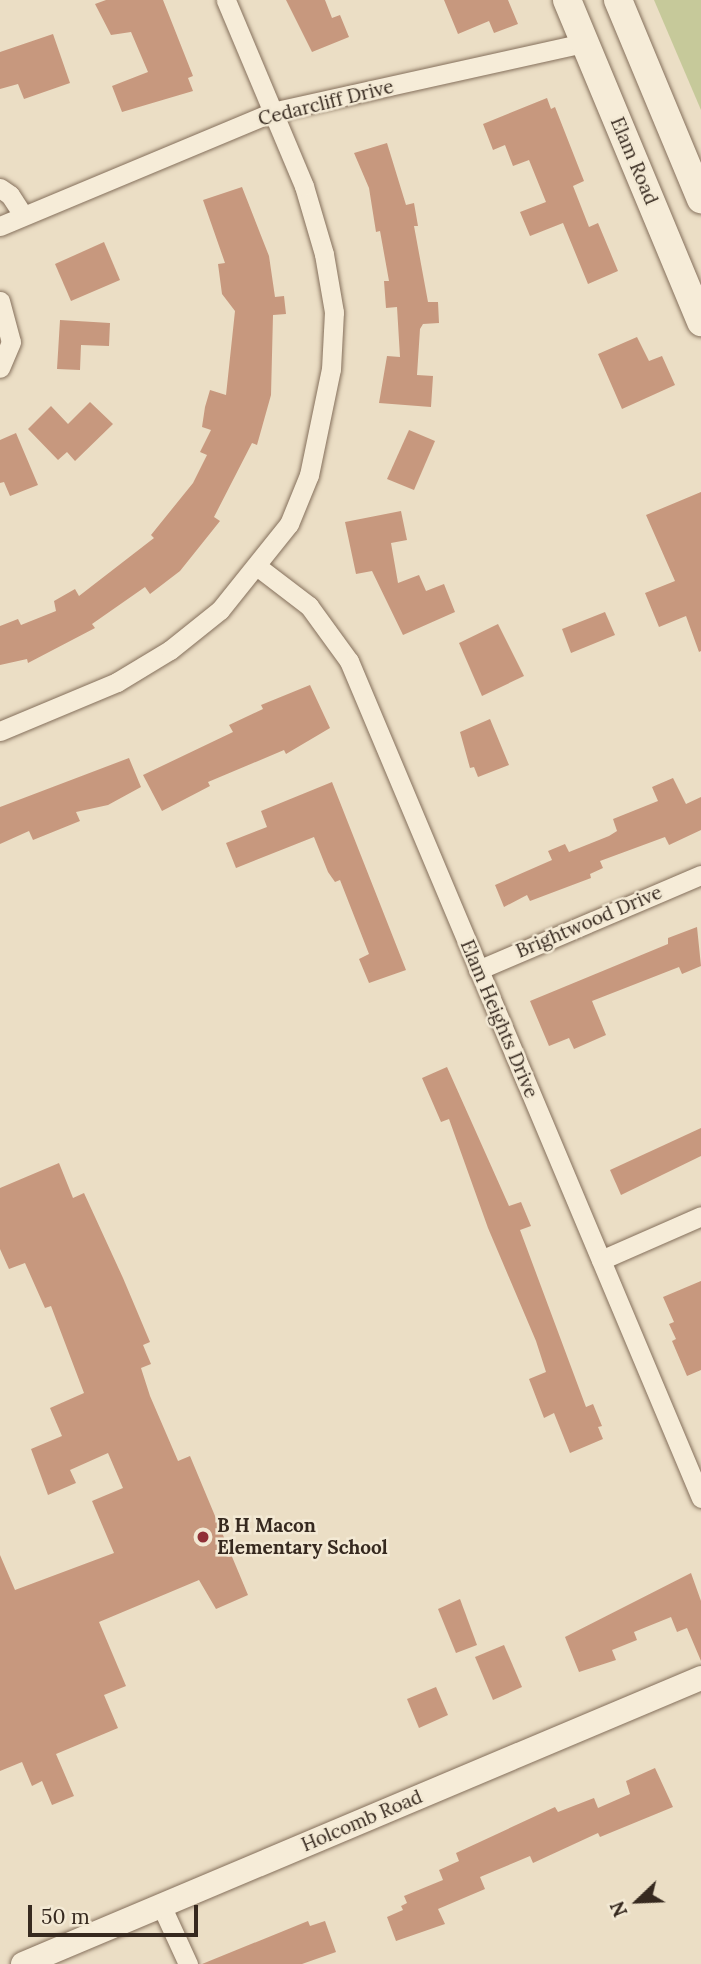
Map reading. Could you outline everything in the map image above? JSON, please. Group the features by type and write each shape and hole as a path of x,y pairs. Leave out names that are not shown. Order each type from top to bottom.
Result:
{"main road":[{"name":"Elam Road","path":"567,0 701,322"},
{"path":"618,0 701,199"},
{"path":"584,43 635,43"}],"street":[{"path":"0,731 117,682 170,650 220,610 258,568 289,524 309,475 331,369 334,312 304,187 226,0"},
{"name":"Cedarcliff Drive","path":"0,226 272,112 584,43"},
{"path":"0,188 10,195 23,215"},
{"path":"0,301 10,342 0,369"},
{"name":"Elam Heights Drive","path":"258,568 309,606 348,661 701,1498"},
{"name":"Brightwood Drive","path":"478,970 701,875"},
{"path":"601,1260 701,1216"},
{"name":"Holcomb Road","path":"23,1964 701,1678"},
{"path":"162,1905 188,1964"}],"green space":[{"path":"654,0 701,0 701,110"}],"building":[{"path":"106,0 163,0 193,76 188,78 193,91 122,112 112,86 148,72 131,32 111,35 95,4"},
{"path":"286,0 325,0 332,18 340,15 349,37 312,52"},
{"path":"444,0 508,0 518,24 494,33 489,21 458,34"},
{"path":"53,34 70,83 24,99 18,84 0,89 0,52"},
{"path":"547,98 551,109 555,107 584,181 573,186 589,227 598,223 618,271 588,284 563,223 530,236 520,212 546,202 529,160 513,166 505,145 493,150 483,124"},
{"path":"387,143 406,205 414,203 418,226 414,226 428,302 438,302 439,323 423,324 420,329 417,375 433,376 431,407 379,403 387,356 400,357 397,307 386,308 384,281 389,281 380,231 376,232 369,188 354,153"},
{"path":"242,187 269,256 275,297 284,296 286,314 273,315 271,395 257,445 252,443 214,517 220,521 180,571 150,594 145,587 92,624 95,628 28,663 27,659 0,665 0,626 18,619 21,625 56,611 54,601 75,589 79,596 154,538 151,535 193,483 207,455 200,452 211,430 202,427 210,390 226,395 235,311 222,294 218,264 225,263 203,200"},
{"path":"104,242 120,280 71,301 55,264"},
{"path":"60,320 110,323 109,346 81,345 80,370 57,369"},
{"path":"637,337 649,361 662,356 675,385 622,409 598,354"},
{"path":"90,402 113,424 75,461 67,452 58,460 28,429 51,406 68,424"},
{"path":"409,430 435,441 414,490 387,479"},
{"path":"16,433 38,485 10,496 4,482 0,483 0,440"},
{"path":"701,492 699,652 686,616 659,627 645,593 675,581 646,515"},
{"path":"401,511 407,540 391,543 398,583 419,575 426,591 444,584 455,612 403,635 372,571 356,574 345,522"},
{"path":"605,612 615,635 571,653 562,629"},
{"path":"498,624 524,676 482,696 459,643"},
{"path":"310,685 330,728 286,754 284,750 208,782 210,786 162,811 143,775 233,732 229,725 263,709 261,705"},
{"path":"490,719 509,765 478,777 474,767 470,768 460,732"},
{"path":"129,758 141,787 108,805 76,812 80,821 33,840 29,831 0,844 0,807"},
{"path":"673,778 686,804 701,797 701,830 669,845 665,837 600,861 603,868 590,874 591,878 530,901 527,895 504,907 495,885 552,860 548,851 565,844 569,852 609,836 617,831 613,819 658,801 652,787"},
{"path":"332,782 406,970 369,983 359,959 369,954 340,880 335,882 328,872 314,837 236,868 226,843 267,827 261,811"},
{"path":"697,927 701,966 682,974 679,967 592,1001 606,1035 574,1049 569,1038 549,1046 530,1001 668,944 668,938"},
{"path":"447,1067 509,1206 521,1202 531,1226 520,1230 586,1407 593,1404 602,1426 598,1427 603,1439 570,1453 554,1413 544,1418 529,1379 546,1372 536,1341 488,1228 449,1119 441,1122 422,1078"},
{"path":"701,1128 701,1156 621,1195 610,1170"},
{"path":"59,1163 73,1198 84,1193 123,1278 150,1342 143,1345 151,1364 141,1368 150,1396 178,1461 190,1456 248,1595 216,1609 199,1580 99,1622 126,1686 104,1695 118,1728 56,1754 74,1796 52,1805 42,1781 32,1786 22,1762 0,1771 0,1555 15,1590 114,1553 92,1501 123,1488 108,1453 70,1470 76,1483 48,1495 31,1449 62,1436 50,1408 84,1393 51,1306 45,1308 25,1263 9,1269 0,1249 0,1188"},
{"path":"701,1281 701,1370 687,1376 672,1341 676,1339 669,1324 674,1322 663,1297"},
{"path":"691,1573 701,1601 701,1661 687,1628 677,1632 671,1617 634,1632 637,1640 612,1650 616,1660 579,1672 565,1637"},
{"path":"460,1599 477,1645 456,1653 438,1609"},
{"path":"504,1645 522,1687 493,1700 475,1657"},
{"path":"436,1687 448,1715 419,1728 407,1699"},
{"path":"655,1768 673,1807 600,1837 598,1833 533,1863 530,1856 480,1877 485,1889 438,1909 445,1924 396,1941 387,1917 403,1910 401,1906 407,1903 404,1896 443,1880 439,1870 459,1861 456,1853 555,1807 558,1812 594,1798 598,1808 630,1794 626,1781"},
{"path":"308,1921 310,1926 325,1921 336,1952 302,1964 202,1964"}],"place":[{"name":"B H Macon Elementary School","path":"203,1537"}]}
